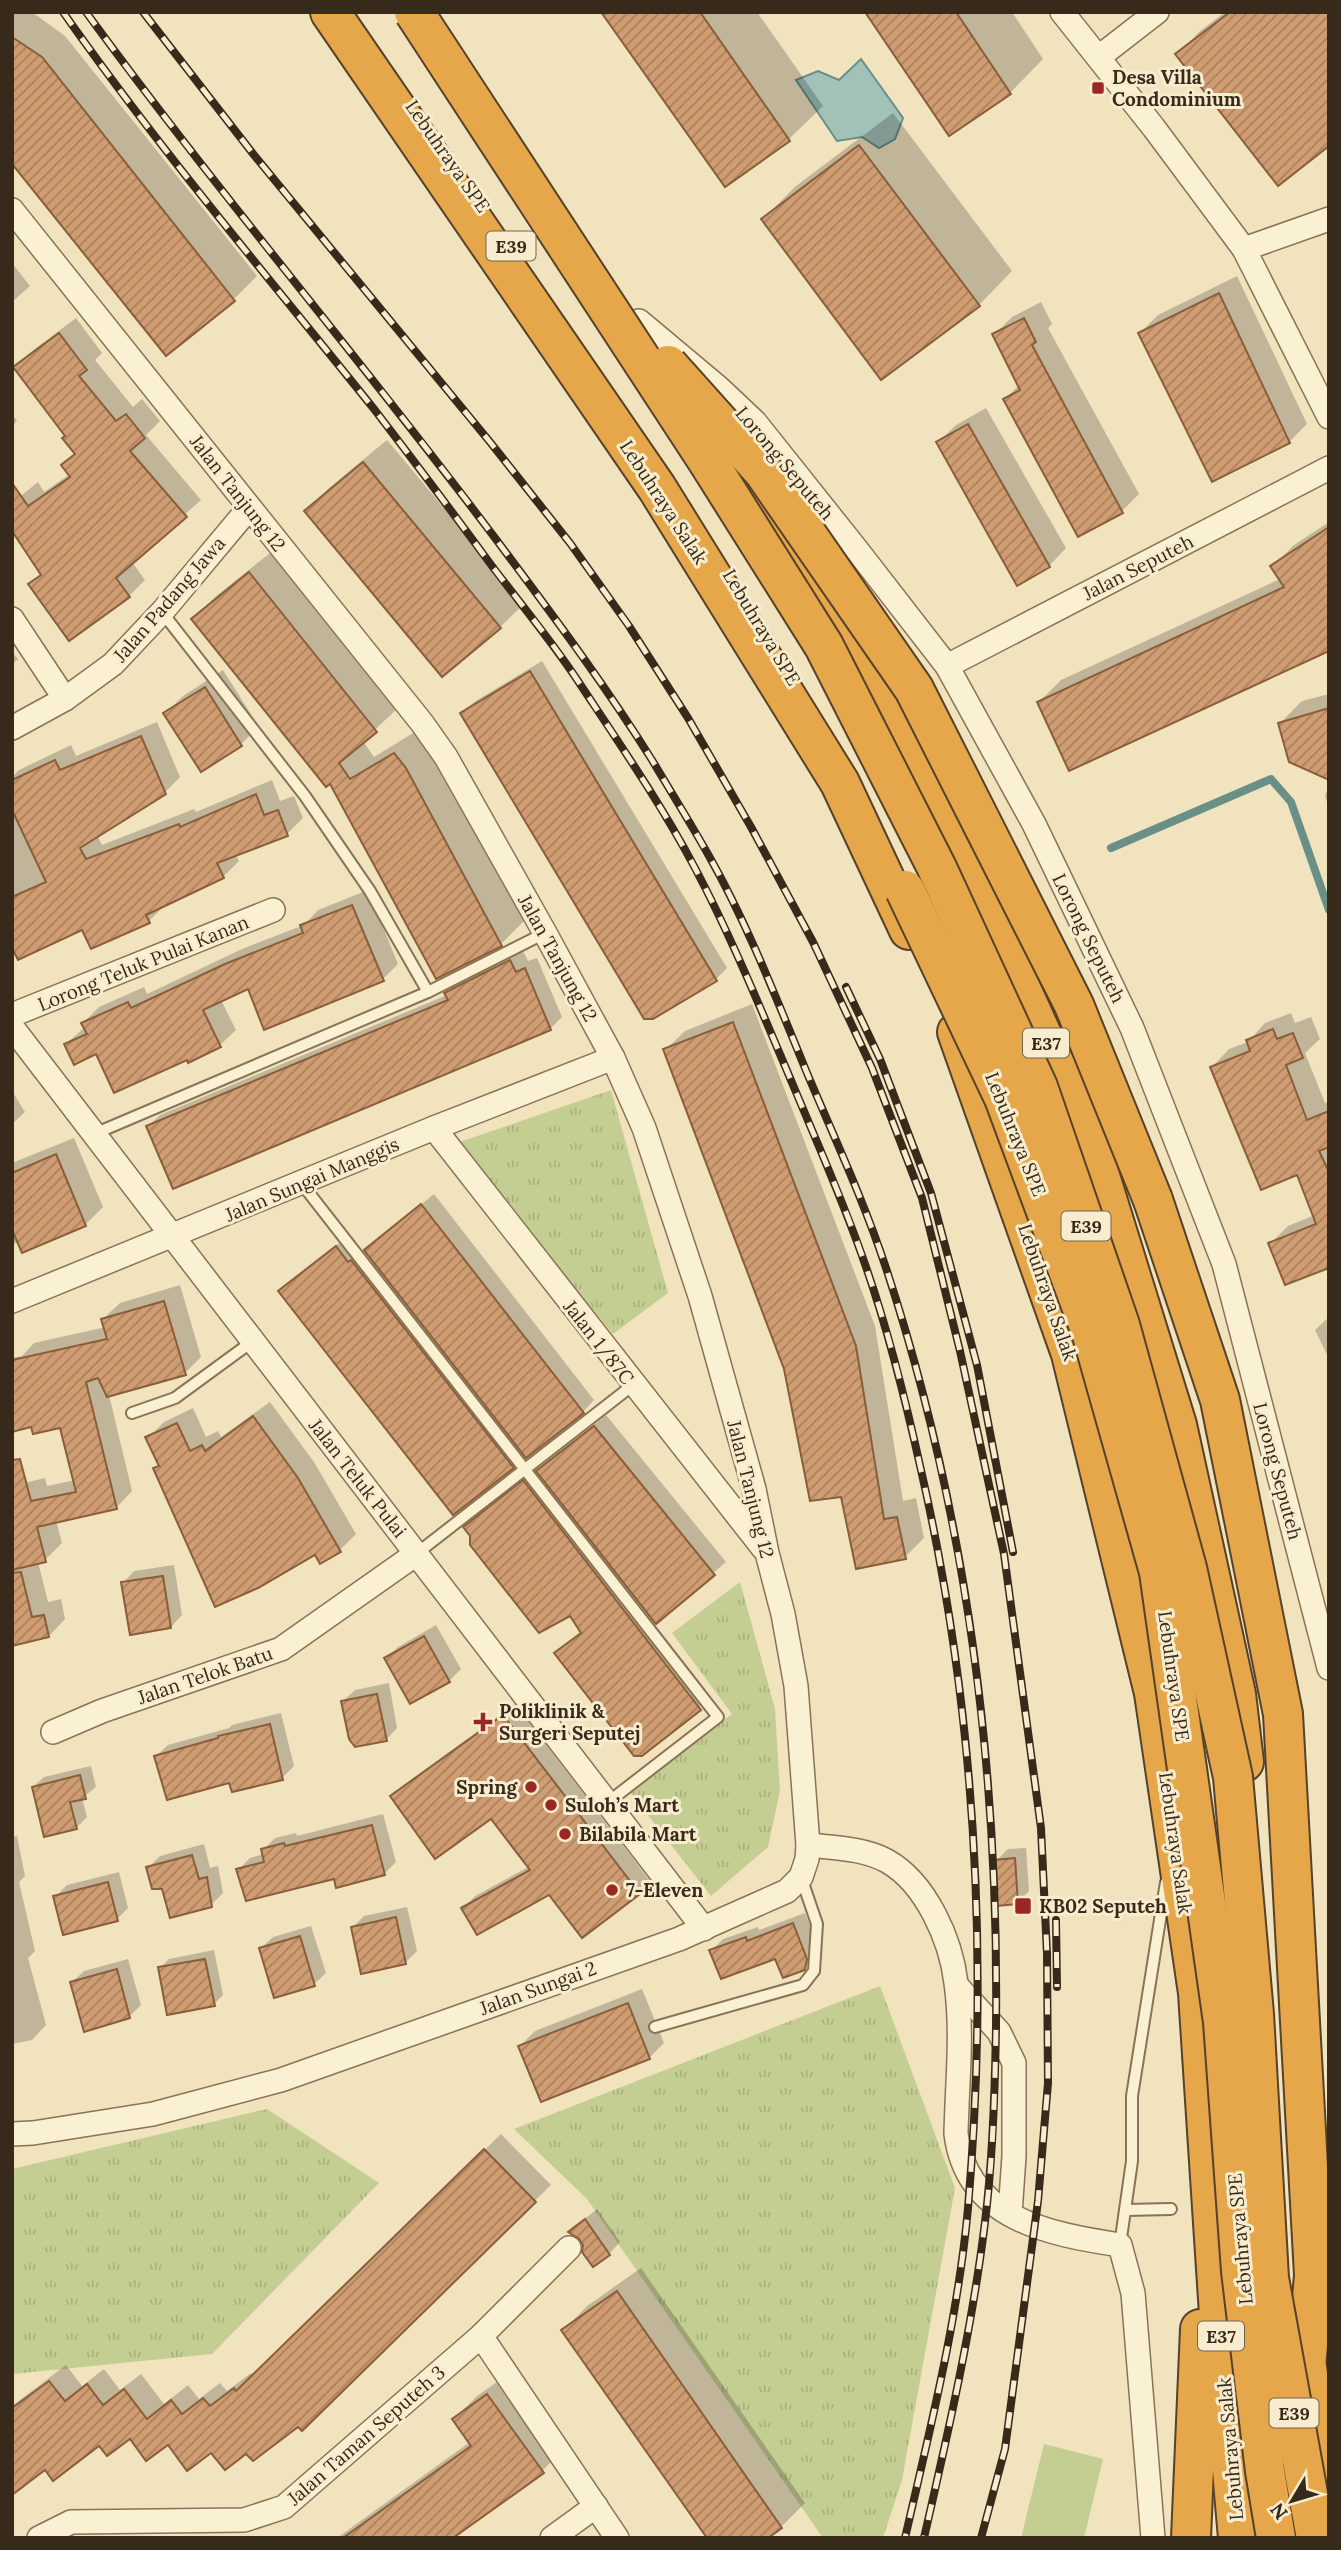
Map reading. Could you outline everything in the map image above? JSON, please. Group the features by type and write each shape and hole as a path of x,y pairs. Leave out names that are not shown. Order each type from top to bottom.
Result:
{"highway":[{"name":"Lebuhraya Salak","path":"330,12 657,488 840,783 959,1036 1070,1354 1154,1693 1198,1993 1206,2134 1238,2538"},
{"name":"Lebuhraya SPE","path":"348,12 674,480 787,667 900,879 1004,1098 1092,1335 1159,1572 1223,2022 1241,2271 1265,2471 1276,2538"},
{"name":"E37","path":"408,12 639,321 794,556 889,714 965,864 1088,1137 1177,1425 1236,1694 1272,1997 1281,2229 1288,2538"},
{"name":"Lebuhraya SPE","path":"414,12 707,460 824,646 937,869 1038,1087 1120,1325 1187,1568 1233,1777 1254,2014 1269,2278 1316,2538"},
{"path":"583,270 762,471 914,689 1074,1005 1153,1200 1220,1400 1283,1713 1314,2275 1307,2357"},
{"path":"1088,1137 1220,1400"},
{"path":"1191,2538 1206,2134"},
{"path":"1281,2229 1307,2357 1329,2524"}],"street":[{"path":"1062,12 1244,249 1329,417"},
{"path":"1099,57 1157,12"},
{"name":"Jalan Tanjung 12","path":"12,210 422,723 446,757 612,1058 644,1128 699,1296 754,1489 792,1654 808,1844"},
{"path":"1244,249 1329,219"},
{"name":"Lorong Seputeh","path":"639,321 755,422 947,666 1034,824 1132,1028 1224,1264 1329,1668"},
{"name":"Jalan Seputeh","path":"947,666 1329,468"},
{"name":"Jalan Padang Jawa","path":"12,728 65,699 113,664 162,612 249,508"},
{"path":"12,619 65,699"},
{"name":"Lorong Teluk Pulai Kanan","path":"12,1015 273,910"},
{"name":"Jalan Teluk Pulai","path":"12,1027 704,1928"},
{"name":"Jalan Sungai Manggis","path":"12,1301 433,1128 612,1058"},
{"name":"Jalan 1/87C","path":"433,1128 767,1553"},
{"name":"Jalan Telok Batu","path":"53,1732 102,1711 281,1649 416,1554"},
{"path":"801,1877 807,1859 808,1844 861,1851 884,1860 911,1880 931,1908 952,1962 957,1986 956,2134 965,2168 990,2203 1031,2226 1120,2245 1133,2293 1153,2538"},
{"name":"Jalan Sungai 2","path":"12,2134 153,2114 281,2080 704,1928 787,1891 801,1877"},
{"path":"957,1986 999,2032 1014,2063 1014,2156 1010,2214"},
{"name":"Jalan Taman Seputeh 3","path":"39,2538 71,2522 244,2520 284,2507 481,2336 569,2248"},
{"path":"481,2336 617,2538"},
{"path":"552,2538 596,2506"}],"lane":[{"path":"162,612 305,796 370,891 428,992"},
{"path":"94,1134 428,992 545,933"},
{"path":"302,1184 718,1717 607,1803"},
{"path":"132,1413 175,1398 253,1341"},
{"path":"416,1554 633,1385"},
{"path":"1120,2245 1132,2161 1132,2096 1174,1831"},
{"path":"655,2027 803,1984 814,1971 817,1924 801,1877"},
{"path":"1125,2210 1171,2209"}],"green space":[{"path":"611,1090 668,1293 613,1334 454,1144"},
{"path":"740,1582 775,1709 780,1791 768,1847 711,1896 629,1791 732,1714 672,1633"},
{"path":"880,1986 955,2188 902,2480 883,2538 823,2538 587,2199 514,2129"},
{"path":"267,2109 379,2183 212,2354 12,2374 12,2169"},
{"path":"1044,2444 1103,2459 1084,2538 1021,2538"}],"water":[{"path":"861,59 903,118 895,139 879,148 862,137 837,141 796,80 818,71 839,80"}],"building":[{"path":"601,12 700,12 790,141 725,187"},
{"path":"865,12 956,12 1011,94 949,136"},
{"path":"1230,12 1329,12 1329,146 1278,186 1175,54"},
{"path":"12,37 42,57 235,301 166,356 12,164"},
{"path":"859,145 980,306 881,380 761,219"},
{"path":"1219,293 1290,443 1212,482 1138,333"},
{"path":"1024,318 1036,342 1032,345 1123,513 1078,537 1003,399 1020,390 992,334"},
{"path":"59,333 87,370 79,376 116,421 126,414 145,438 130,451 187,517 116,578 130,597 69,641 28,584 41,575 12,531 12,483 28,506 70,477 61,465 75,454 62,438 65,436 13,367"},
{"path":"968,424 1050,567 1017,586 936,442"},
{"path":"363,462 501,628 442,677 304,511"},
{"path":"1329,527 1329,651 1069,771 1037,702 1284,587 1270,566"},
{"path":"249,572 377,732 339,763 350,779 394,753 406,768 502,946 436,979 330,784 326,787 191,619"},
{"path":"530,671 717,981 653,1019 644,1019 460,713"},
{"path":"205,687 242,746 201,772 163,713"},
{"path":"1329,708 1329,780 1289,762 1278,723"},
{"path":"141,736 166,794 80,848 86,859 179,824 180,827 256,794 264,815 278,810 288,836 217,863 224,878 146,915 150,923 91,949 82,930 18,960 12,948 12,897 46,882 12,810 12,780 55,760 60,770"},
{"path":"352,905 384,981 264,1030 248,989 203,1010 221,1047 114,1093 96,1054 74,1065 64,1044 87,1034 81,1023 128,1002 131,1008 225,964 303,933 300,925"},
{"path":"510,960 516,972 525,968 551,1030 173,1189 146,1126 448,1000 444,993"},
{"path":"733,1022 856,1346 884,1519 897,1517 906,1559 856,1569 841,1497 810,1501 784,1369 663,1049"},
{"path":"1273,1029 1277,1039 1293,1033 1303,1058 1286,1065 1307,1120 1329,1111 1329,1147 1319,1151 1329,1172 1329,1268 1285,1285 1268,1243 1316,1224 1297,1175 1261,1190 1210,1067 1250,1051 1246,1040"},
{"path":"56,1154 86,1226 22,1253 12,1230 12,1173"},
{"path":"421,1204 584,1413 526,1458 364,1250"},
{"path":"336,1246 348,1262 351,1260 514,1468 453,1515 278,1291"},
{"path":"164,1301 186,1375 107,1397 98,1378 86,1382 117,1509 37,1527 46,1562 12,1570 12,1460 20,1459 31,1501 76,1492 60,1428 33,1434 31,1427 12,1432 12,1360 107,1339 101,1319"},
{"path":"253,1416 298,1478 341,1552 320,1564 315,1555 258,1588 215,1607 153,1468 159,1466 145,1437 177,1423 190,1451 202,1445 205,1451"},
{"path":"594,1426 715,1575 656,1624 536,1471"},
{"path":"523,1480 701,1710 642,1756 634,1756 554,1653 581,1633 570,1616 539,1633 470,1545 470,1536 463,1527"},
{"path":"21,1572 32,1617 44,1615 49,1637 12,1646 12,1573"},
{"path":"163,1576 171,1628 130,1635 121,1582"},
{"path":"424,1636 450,1682 410,1704 384,1658"},
{"path":"377,1694 387,1741 355,1747 349,1739 341,1701"},
{"path":"503,1715 640,1894 582,1938 549,1895 477,1935 461,1908 530,1870 491,1819 435,1859 390,1796"},
{"path":"270,1724 283,1780 232,1792 229,1783 167,1800 154,1756 218,1736"},
{"path":"80,1775 86,1799 70,1802 77,1829 44,1837 32,1787"},
{"path":"372,1825 385,1875 336,1888 334,1879 246,1901 236,1869 264,1862 261,1849 284,1843 285,1846"},
{"path":"192,1855 199,1879 207,1877 212,1907 170,1918 162,1889 152,1889 146,1867"},
{"path":"1015,1858 1018,1904 997,1906 994,1860"},
{"path":"108,1882 118,1921 63,1935 53,1896"},
{"path":"396,1917 406,1964 361,1974 351,1927"},
{"path":"793,1923 807,1959 805,1970 783,1978 775,1959 721,1979 709,1950 746,1937 747,1941"},
{"path":"300,1936 315,1986 274,1998 259,1948"},
{"path":"205,1959 215,2006 167,2015 158,1967"},
{"path":"117,1969 130,2018 84,2032 70,1982"},
{"path":"628,2003 650,2059 541,2102 518,2046"},
{"path":"484,2149 536,2202 302,2431 298,2427 253,2461 246,2454 225,2470 211,2453 187,2471 168,2445 146,2461 130,2439 107,2456 99,2446 53,2481 45,2470 12,2495 12,2408 49,2381 65,2401 87,2384 103,2405 124,2389 147,2419 171,2400 182,2414 203,2398 210,2406 234,2388 236,2391"},
{"path":"585,2219 610,2255 593,2267 582,2252 583,2245 579,2239 568,2232"},
{"path":"617,2291 782,2528 768,2538 707,2538 561,2330"},
{"path":"487,2394 544,2473 453,2538 343,2538 471,2446 452,2419"}],"waterway":[{"path":"1111,848 1271,779 1291,802 1329,910"}],"railway":[{"path":"63,12 176,164 374,409 556,649 638,772 709,894 758,1003 858,1244 897,1368 940,1561 966,1744 977,1929 977,2022 968,2208 942,2374 905,2538"},
{"path":"86,12 189,149 455,485 563,630 635,733 709,856 749,936 858,1194 886,1268 914,1360 957,1547 984,1738 995,1930 994,2100 985,2222 966,2341 924,2538"},
{"path":"143,12 254,155 570,543 629,626 688,718 813,942 872,1068 922,1198 960,1351 1004,1554 1041,1828 1047,1954 1048,2083 1038,2201 1005,2449 981,2538"},
{"path":"846,987 880,1059 931,1193 977,1365 1013,1552"},
{"path":"1056,1920 1057,1987"}],"place":[{"name":"Desa Villa Condominium","path":"1098,88"},
{"name":"Poliklinik & Surgeri Seputej","path":"483,1722"},
{"name":"Spring","path":"531,1787"},
{"name":"Suloh’s Mart","path":"551,1805"},
{"name":"Bilabila Mart","path":"565,1834"},
{"name":"7-Eleven","path":"612,1890"},
{"name":"KB02 Seputeh","path":"1023,1906"}]}
